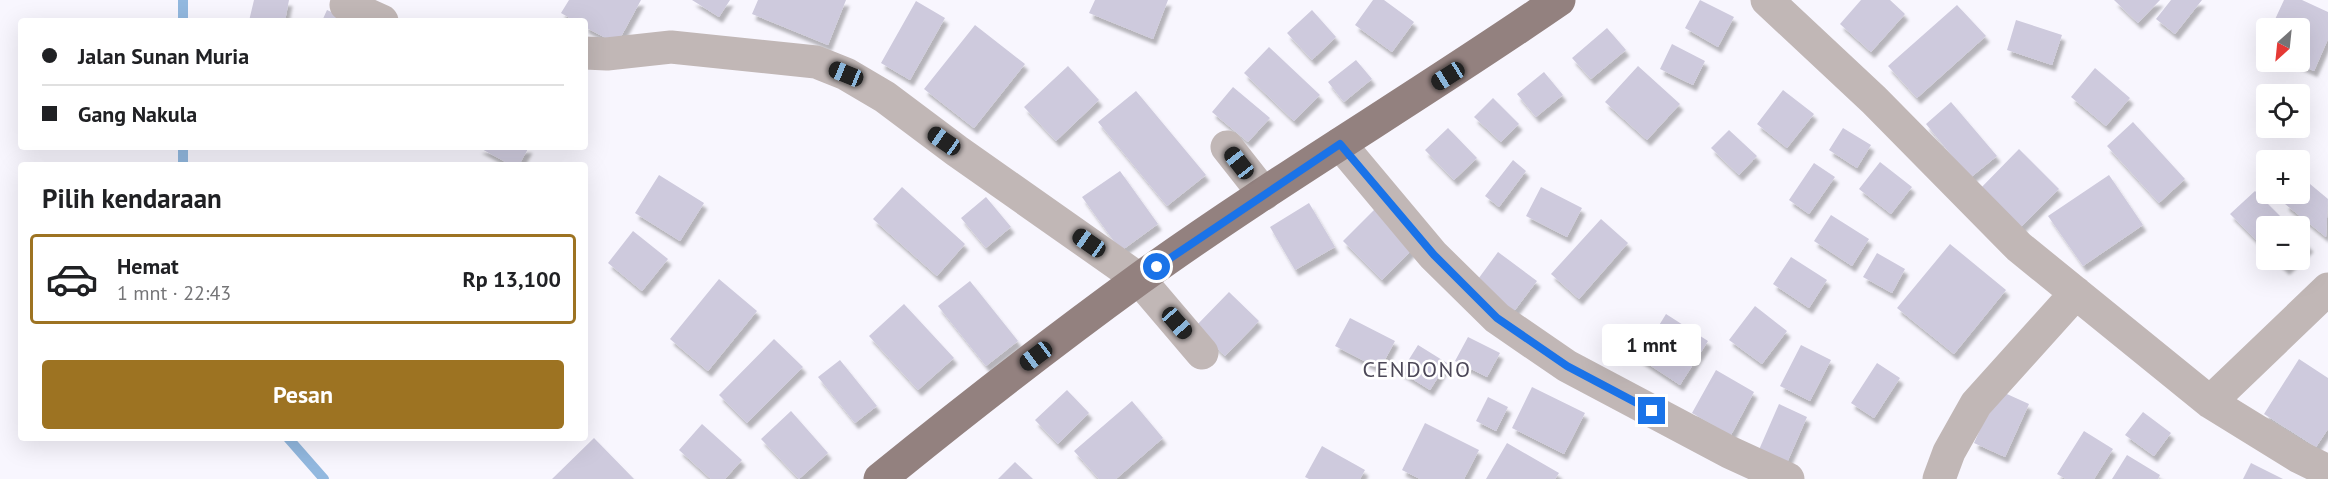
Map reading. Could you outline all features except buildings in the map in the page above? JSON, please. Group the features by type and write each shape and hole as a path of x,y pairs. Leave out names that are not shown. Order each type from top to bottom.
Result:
{"main road":[{"path":"880,479 1002,382 1139,279 1340,144 1466,64 1559,0"}],"street":[{"path":"1767,0 1874,100 2019,247 2210,402 2299,457 2328,471"},
{"path":"346,5 375,18"},
{"path":"588,53 607,54 671,47 816,62 836,70 885,97 957,151 1139,279 1202,353"},
{"path":"1340,144 1434,255 1497,318 1567,366 1719,447 1788,479"},
{"path":"1227,147 1264,194"},
{"path":"2210,402 2328,289"},
{"path":"1939,479 1949,452 1976,404 2076,293"}],"waterway":[{"path":"183,0 183,18"},
{"path":"183,150 183,162"},
{"path":"291,441 324,479"}],"district":[{"name":"CENDONO","path":"1417,369"}],"route":[{"path":"1157,267 1340,144 1434,255 1497,318 1567,366 1652,411"}]}
